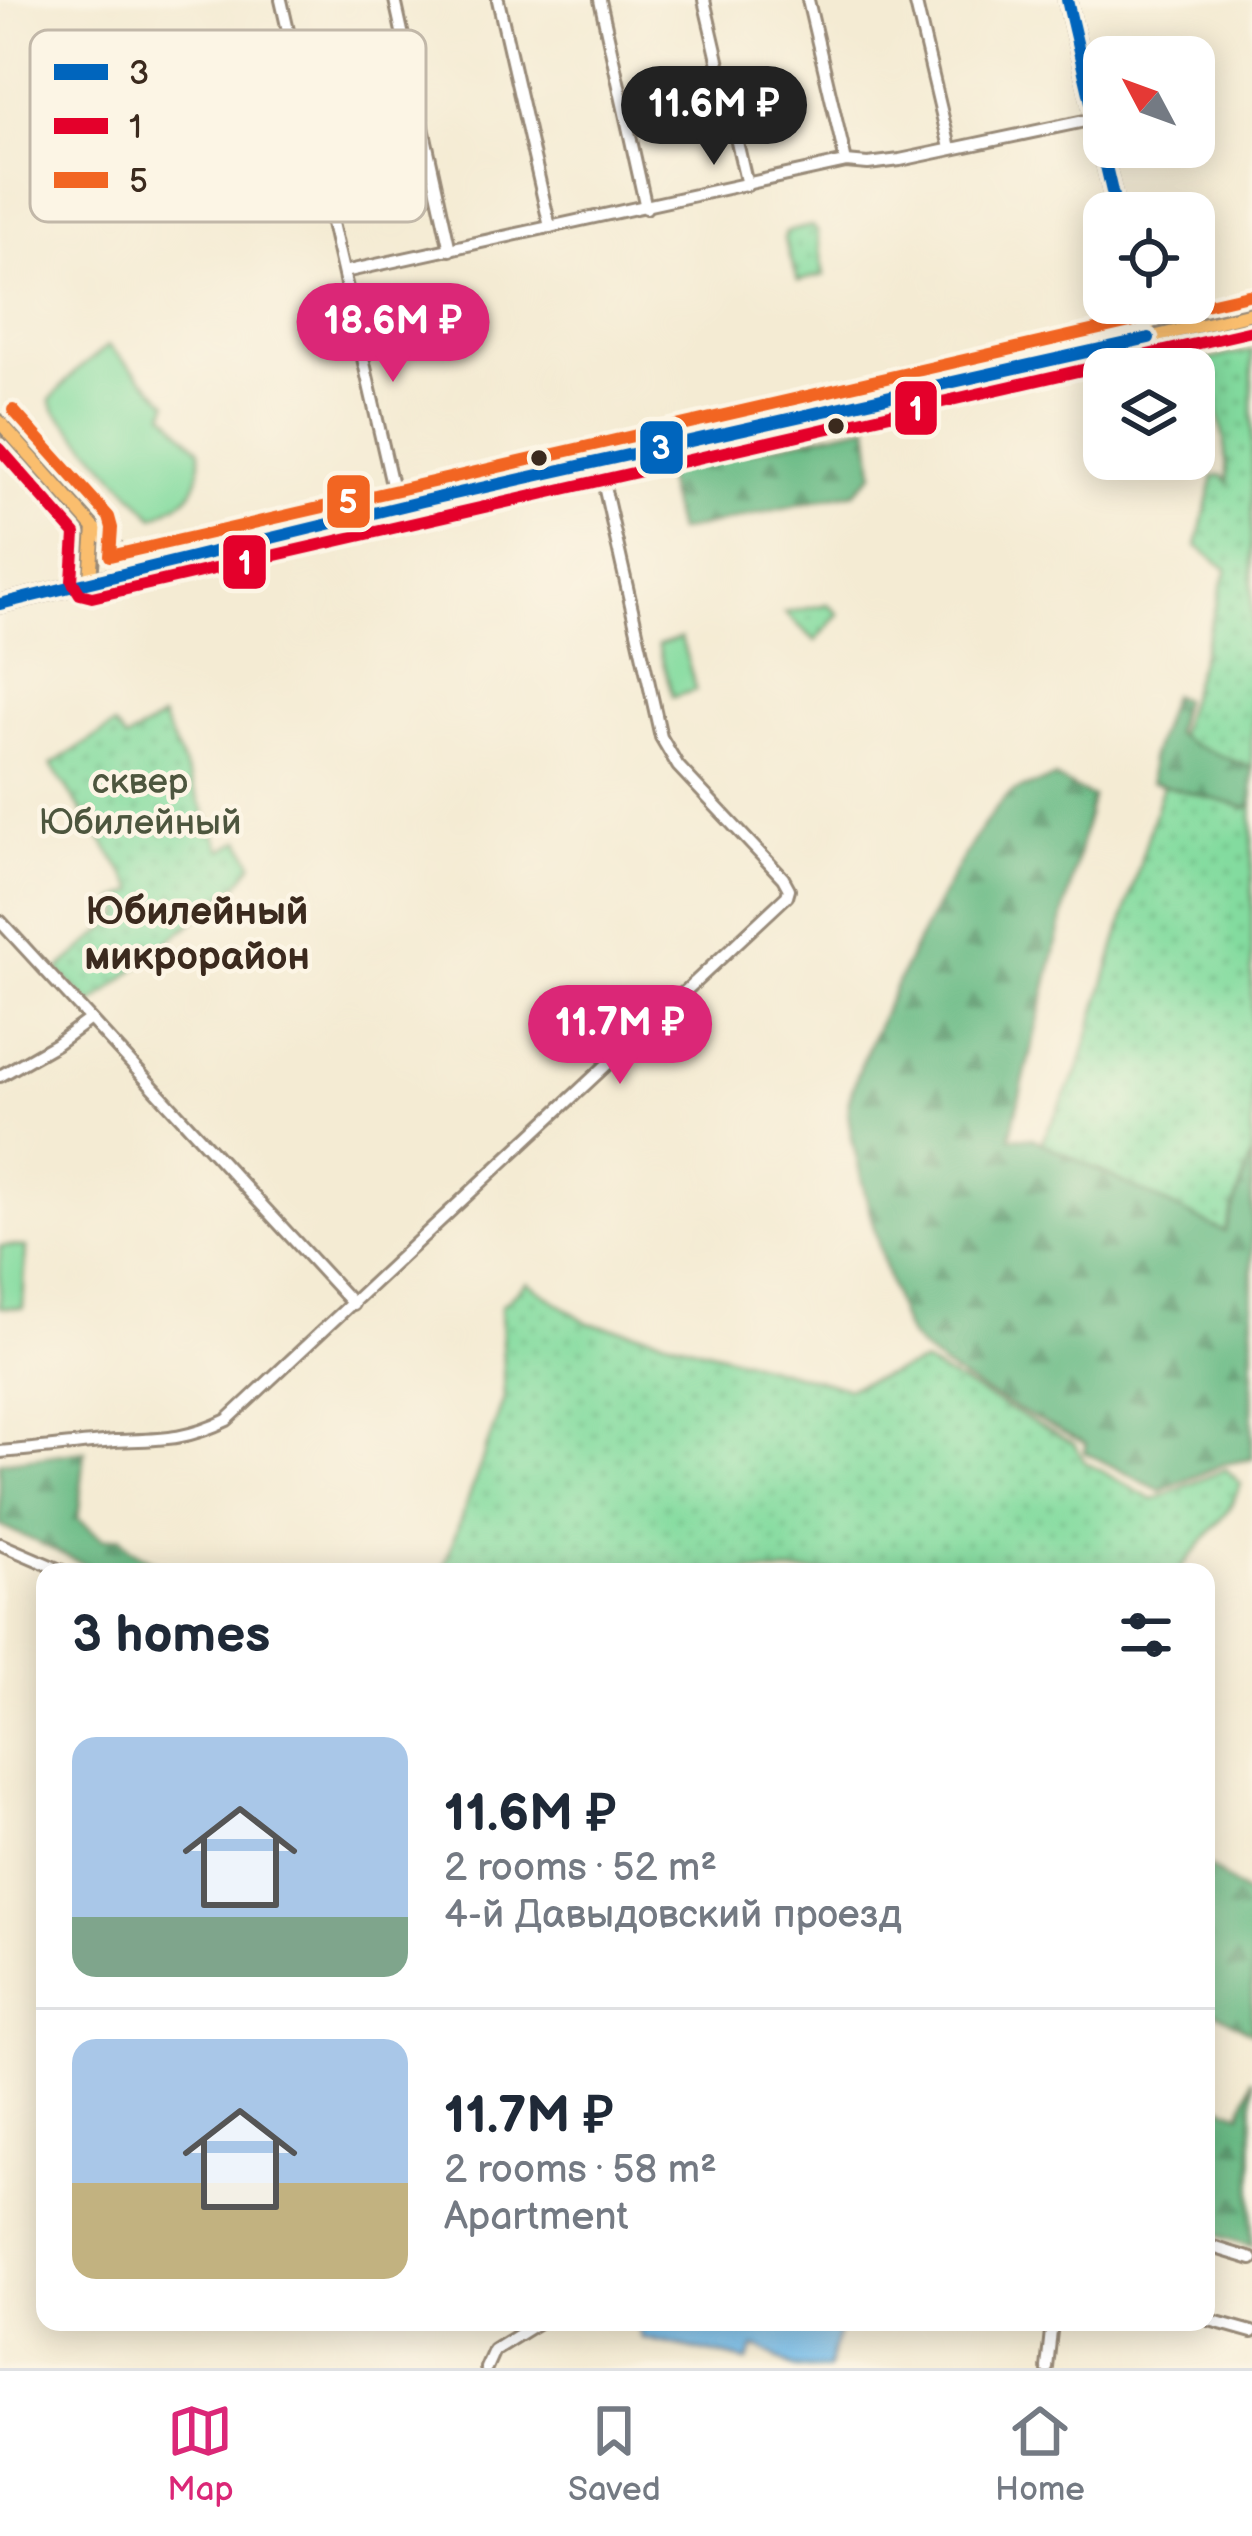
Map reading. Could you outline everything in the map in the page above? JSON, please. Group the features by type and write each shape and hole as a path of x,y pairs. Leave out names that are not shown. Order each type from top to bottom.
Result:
{"highway":[{"path":"1067,0 1083,71"},
{"path":"0,604 397,507 1149,338 1145,324"}],"main road":[{"path":"1149,338 1252,313"},
{"path":"0,422 94,528 139,568"},
{"path":"91,579 94,528"}],"street":[{"path":"281,0 288,30"},
{"path":"395,0 402,30"},
{"path":"498,0 550,227"},
{"path":"600,0 646,208"},
{"path":"704,0 747,184"},
{"path":"808,0 846,162"},
{"path":"915,0 950,148"},
{"path":"344,272 846,162 900,160 1083,121"},
{"path":"426,141 450,250"},
{"path":"332,222 397,507"},
{"path":"0,1452 169,1441 227,1420 787,896 783,878 678,766 661,737 602,478 603,460"},
{"path":"0,921 352,1304"},
{"path":"0,1076 90,1019"},
{"path":"0,1544 44,1563"},
{"path":"1215,2248 1252,2258"},
{"path":"1215,2322 1252,2332"},
{"path":"486,2368 494,2350 525,2331"},
{"path":"1047,2368 1051,2331"}],"green space":[{"path":"812,226 817,231 824,275 798,281 784,239 786,232"},
{"path":"108,346 168,402 165,413 200,450 191,492 154,517 50,400"},
{"path":"1252,350 1252,1384 1161,1491 1085,1452 1086,1444 955,1374 935,1350 1079,1069 1227,569 1197,546 1215,476 1228,482 1215,397 1215,358"},
{"path":"869,425 874,473 855,492 677,532 663,470"},
{"path":"828,604 839,614 816,641 785,613"},
{"path":"681,638 696,690 673,697 658,645"},
{"path":"1171,695 1182,699 1174,733 1252,768 1252,804 1247,808 1151,782 1150,760"},
{"name":"сквер Юбилейный","path":"162,718 222,850 241,840 253,863 237,886 91,1005 58,970 123,914 115,901 136,891 51,765 114,726 126,740"},
{"path":"1055,778 1092,797 1010,1137 1032,1138 1225,1232 1252,1154 1252,1459 1224,1464 1161,1491 1085,1452 1086,1444 965,1381 908,1334 883,1259 849,1121 848,1106 872,1040 918,940 971,845 1012,793"},
{"path":"0,1246 26,1247 23,1308 0,1307"},
{"path":"527,1282 588,1323 647,1334 847,1388 923,1363 1074,1444 1085,1462 1153,1500 1226,1469 1241,1484 1229,1509 1185,1563 445,1563 504,1399 501,1306"},
{"path":"85,1451 78,1519 103,1539 120,1537 129,1548 156,1563 82,1563 0,1525 0,1462"},
{"path":"1215,1871 1252,1899 1252,2033 1215,2011"},
{"path":"1252,2078 1252,2246 1215,2235 1215,2104 1241,2114"}],"water":[{"path":"639,2331 838,2331 828,2368 794,2367 755,2347 748,2361 642,2338"}],"transit line":[{"name":"3","path":"1067,0 1112,192"},
{"name":"5","path":"13,410 109,517 110,556 1248,295"},
{"name":"1","path":"0,449 75,534 72,581 80,594 92,597 1252,331"},
{"name":"3","path":"0,604 423,501 1149,338"}],"district":[{"name":"Юбилейный микрорайон","path":"197,932"}]}
